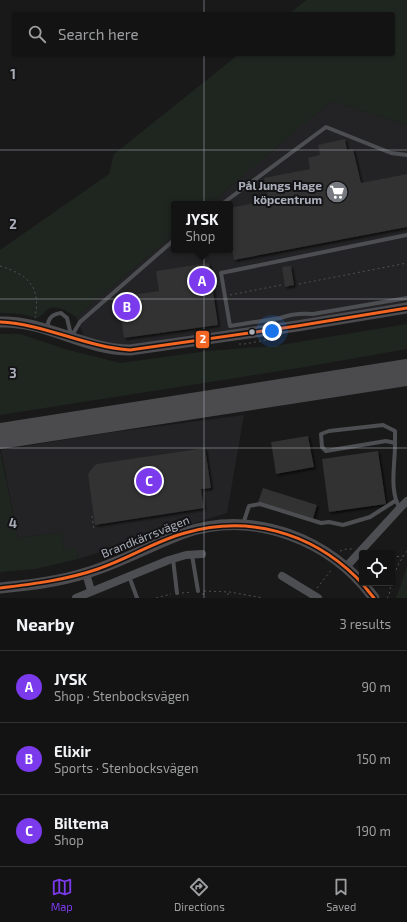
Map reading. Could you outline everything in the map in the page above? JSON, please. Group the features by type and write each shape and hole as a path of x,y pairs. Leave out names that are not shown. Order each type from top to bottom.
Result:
{"highway":[{"path":"0,430 407,366"},
{"path":"0,442 407,379"}],"street":[{"path":"0,322 19,323 34,326 107,348 130,350 297,326 407,308"},
{"path":"341,566 359,550 397,505 407,502"},
{"name":"Brandkärrsvägen","path":"0,588 34,584 86,573 113,564 184,533 204,527 231,524 262,527 297,537 334,557 341,566 374,598"},
{"path":"76,598 173,558 202,554"},
{"path":"86,573 91,591"},
{"path":"282,576 315,596"}],"lane":[{"path":"226,201 326,126 391,153 407,155"},
{"path":"407,236 221,273 230,326 280,318 287,315 304,313 313,314 407,298"},
{"path":"71,338 80,322 171,243"},
{"path":"48,330 50,318 53,315 61,314 67,318 71,338"},
{"path":"295,314 297,326"},
{"path":"242,525 249,506 260,504 321,522 343,525 370,517 397,505 394,489 395,443 395,431 384,425 329,431 321,434 320,441 322,448 326,451 386,441 395,443"},
{"path":"192,555 198,591"},
{"path":"173,558 177,593"},
{"path":"129,576 137,598"}],"path":[{"path":"299,284 407,263"},
{"path":"0,266 11,270 27,280 33,286 37,297 34,326"},
{"path":"225,296 281,285"},
{"path":"92,516 94,529"},
{"path":"336,553 346,549 359,550"},
{"path":"395,573 407,551"},
{"path":"395,557 403,556"},
{"path":"315,596 328,574 341,566"},
{"path":"387,598 389,596 391,586"},
{"path":"204,598 203,591 228,592 263,598"},
{"path":"228,592 228,598"}],"shaded area":[{"path":"306,0 407,0 407,125 331,101 214,201 171,201 171,237 76,317 63,309 55,307 48,309 38,318 21,314 0,313 0,250 109,174 114,154 236,56 395,56 395,12 291,12"},
{"path":"331,101 407,125 407,304 307,320 121,346 85,338 76,317 171,237 171,253 233,253 233,201 214,201"},
{"path":"407,324 407,349 299,368 0,415 0,334 20,334 65,349 120,363 208,351 274,346"},
{"path":"244,415 227,513 78,559 77,549 64,550 62,532 18,538 1,450 107,433"},
{"path":"0,450 18,538 62,532 64,549 77,549 78,559 35,569 0,572"},
{"path":"407,567 407,598 396,598"}],"building":[{"name":"Pål Jungs Hage köpcentrum","path":"345,139 347,150 353,149 361,183 407,174 407,227 234,260 233,207 269,200 264,178 310,169 308,158 320,155 318,145"},
{"path":"209,263 218,325 124,338 118,297 159,291 156,271"},
{"path":"291,266 294,285 285,287 282,267"},
{"path":"308,436 314,467 276,474 271,442"},
{"path":"205,448 211,488 201,489 204,508 95,525 88,474 94,466 97,464"},
{"path":"378,451 386,504 329,512 322,459"},
{"path":"263,488 317,505 313,519 258,502"}],"transit line":[{"name":"2","path":"0,322 33,327 97,345 130,350 297,326 407,308"},
{"name":"2","path":"0,588 49,581 86,573 109,565 174,536 209,528 232,526 255,527 277,531 319,549 338,561 356,577 374,598"}],"place":[{"name":"Pål Jungs Hage köpcentrum","path":"337,192"},
{"name":"JYSK","path":"202,281"},
{"name":"Elixir","path":"127,307"},
{"name":"Biltema","path":"149,481"}]}
